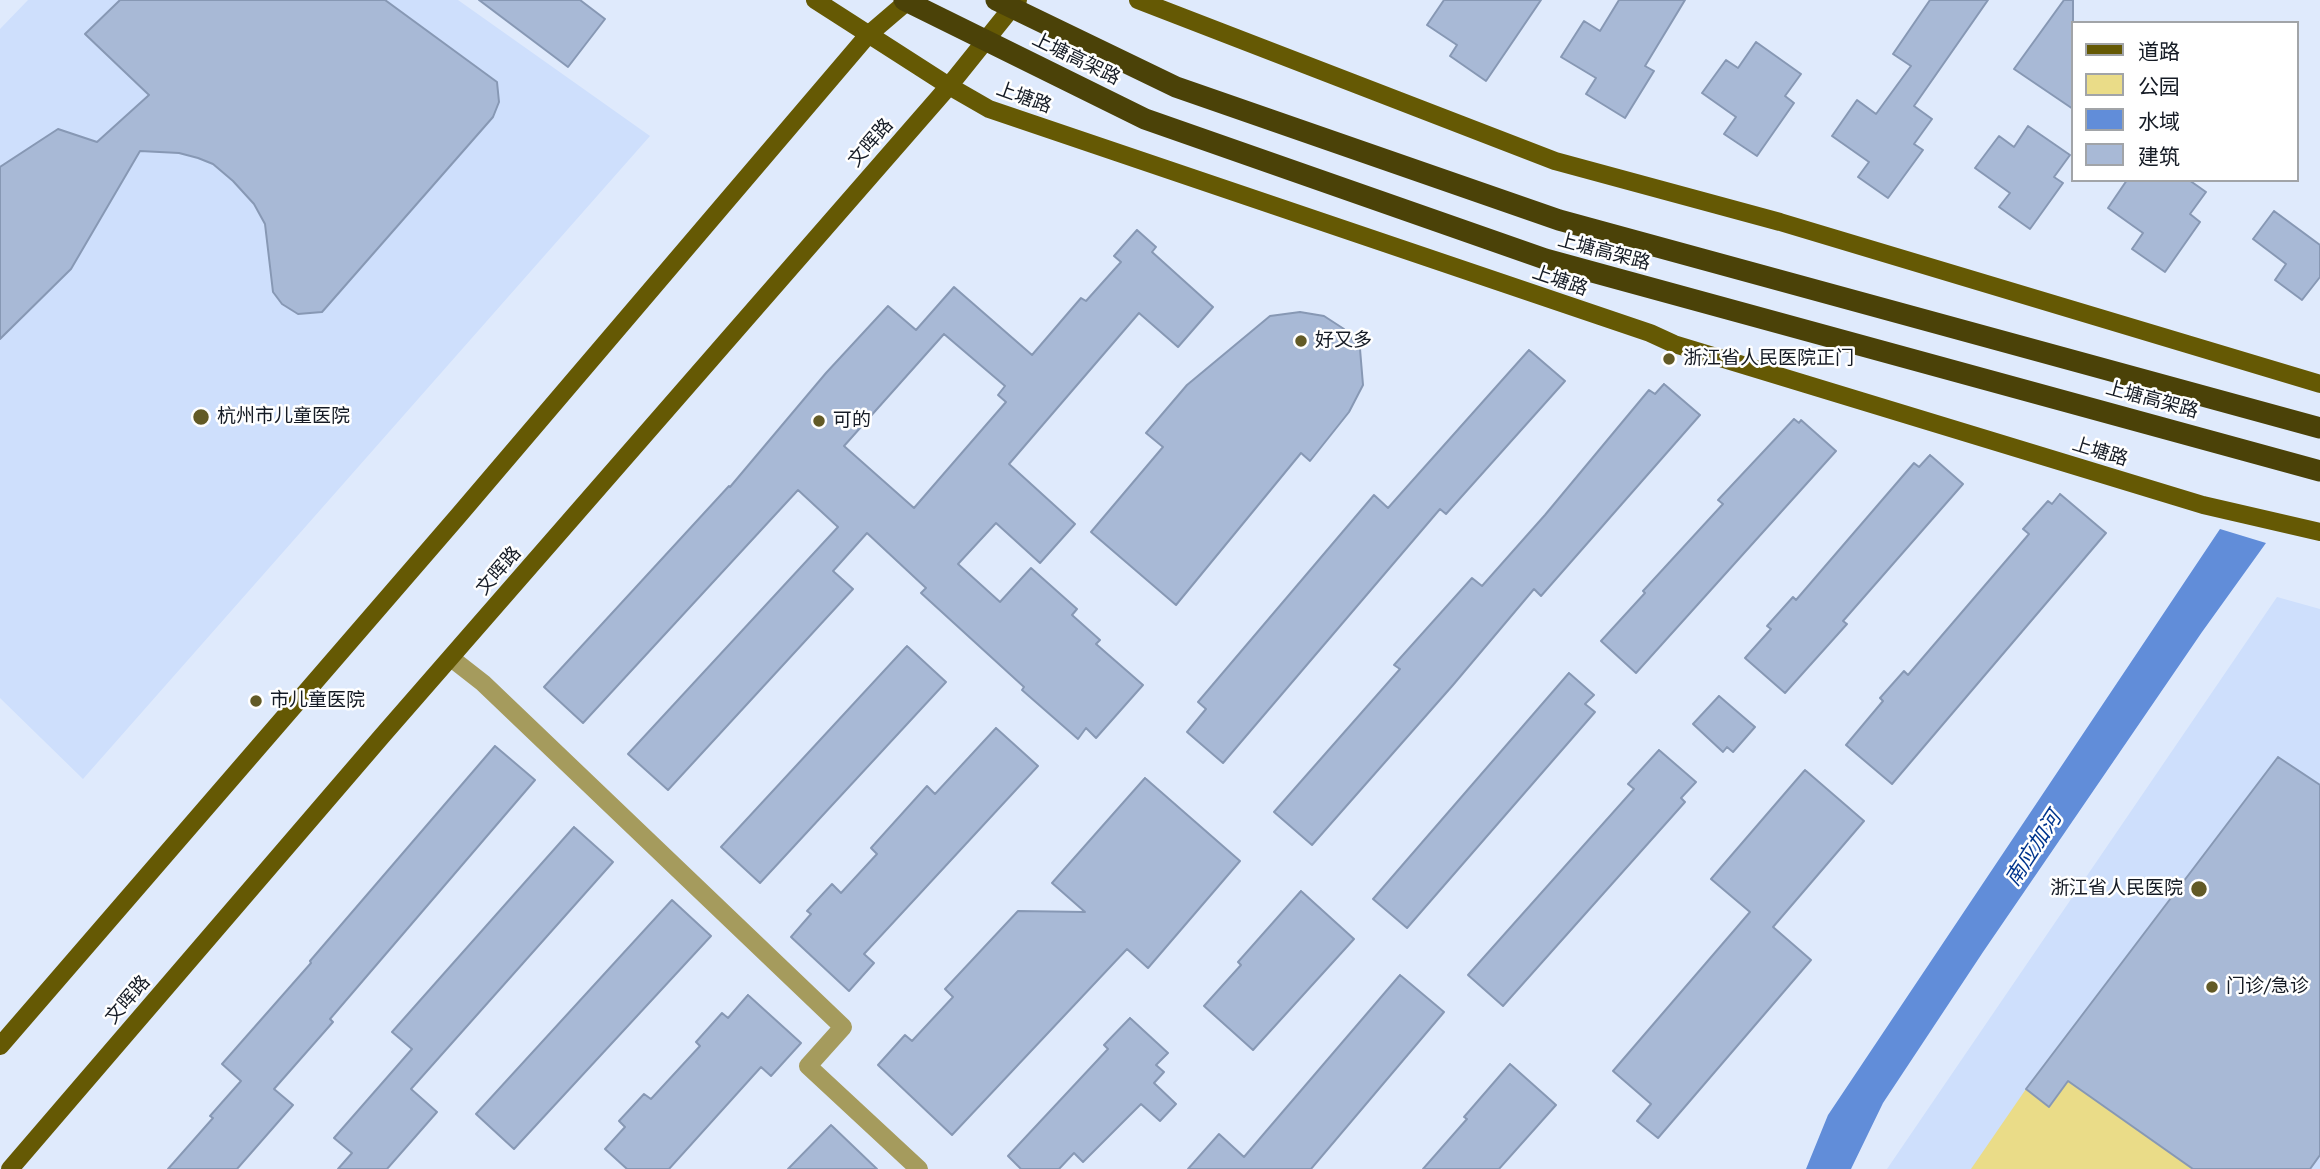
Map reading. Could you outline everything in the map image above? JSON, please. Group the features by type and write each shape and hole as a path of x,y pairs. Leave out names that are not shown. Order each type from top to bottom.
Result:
{"highway":[{"name":"上塘高架路","path":"904,0 1145,119 1545,259 2320,471"},
{"name":"上塘高架路","path":"996,0 1176,87 1559,220 2320,428"}],"main road":[{"name":"上塘路","path":"815,0 989,109 1637,329 1674,344 2203,505 2320,532"},
{"path":"0,1046 868,35 909,0"},
{"name":"文晖路","path":"10,1169 949,86 1018,0"},
{"path":"1138,0 1555,160 1780,222 2320,384"}],"street":[{"path":"452,658 483,683 843,1027 808,1066 919,1169"}],"shaded area":[{"name":"杭州市儿童医院","path":"28,0 458,0 650,136 83,779 0,698 0,29"},
{"name":"浙江省人民医院","path":"2277,597 2320,609 2320,1169 1887,1169"}],"green space":[{"path":"2068,1081 2193,1169 1971,1169 2026,1089 2049,1107"}],"water":[{"name":"南应加河","path":"2220,529 2266,543 1983,952 1883,1103 1851,1169 1806,1169 1828,1115"}],"building":[{"path":"120,0 385,0 497,82 499,102 493,117 322,312 298,314 282,304 273,292 265,224 254,204 233,181 213,164 198,158 179,153 140,151 71,269 0,339 0,167 58,129 97,142 149,95 85,34"},
{"path":"479,0 580,0 605,19 568,67"},
{"path":"1444,0 1541,0 1486,81 1450,56 1457,45 1427,25"},
{"path":"1619,0 1685,0 1645,66 1654,71 1625,118 1586,94 1596,78 1561,57 1584,21 1600,31"},
{"path":"1930,0 1988,0 1914,106 1932,119 1914,144 1923,150 1888,198 1858,177 1869,162 1832,136 1857,100 1876,114 1911,66 1893,54"},
{"path":"2064,0 2073,0 2072,108 2014,69"},
{"path":"1756,42 1801,74 1785,96 1794,103 1757,156 1724,134 1736,117 1702,93 1726,60 1738,68"},
{"path":"2028,126 2070,155 2054,177 2063,183 2030,229 1999,207 2010,193 1975,168 1999,136 2014,147"},
{"path":"2126,182 2192,182 2206,192 2190,214 2200,222 2165,272 2132,249 2143,233 2108,208"},
{"path":"2274,211 2320,245 2320,277 2302,300 2275,280 2286,264 2253,239"},
{"path":"1137,230 1156,247 1152,252 1213,307 1178,347 1139,313 1009,464 1075,524 1040,563 996,523 958,564 1000,602 1031,568 1077,609 1072,615 1100,640 1096,644 1143,685 1096,738 1086,728 1078,739 1022,690 1024,687 921,593 926,588 867,533 833,571 853,589 668,790 628,754 838,527 798,490 583,723 544,687 730,487 826,373 888,306 916,330 954,287 1032,355 1081,298 1086,301 1121,262 1114,256","holes":["944,334 1005,386 998,395 1006,402 914,508 844,446"]},
{"path":"1300,312 1324,316 1344,329 1360,349 1363,385 1349,412 1310,461 1301,453 1176,605 1091,532 1163,447 1146,433 1187,385 1270,316"},
{"path":"1529,350 1565,381 1446,514 1440,509 1223,763 1187,732 1206,709 1198,702 1374,495 1388,508"},
{"path":"1664,384 1700,415 1541,596 1534,589 1312,845 1274,812 1400,669 1394,665 1472,578 1482,586 1649,390 1655,394"},
{"path":"1794,419 1799,423 1801,420 1836,451 1636,673 1601,641 1723,504 1718,500"},
{"path":"1930,455 1963,484 1843,621 1847,624 1785,693 1745,658 1771,629 1767,626 1793,597 1796,600 1914,463 1919,467"},
{"path":"2060,494 2106,533 1892,784 1846,745 1883,701 1880,698 1904,671 1908,675 2029,534 2023,529 2048,501 2052,504"},
{"path":"907,646 946,682 760,883 721,847"},
{"path":"1569,673 1594,695 1585,704 1595,712 1407,928 1373,899"},
{"path":"1719,696 1755,727 1733,752 1727,747 1723,752 1693,724"},
{"path":"996,728 1038,766 864,954 874,963 849,991 791,937 811,914 807,911 832,884 841,893 877,854 871,848 927,786 935,794"},
{"path":"495,746 535,780 330,1019 333,1022 274,1089 293,1105 237,1169 168,1169 241,1081 222,1064"},
{"path":"1659,750 1696,782 1681,798 1685,802 1503,1006 1468,975 1634,789 1628,784"},
{"name":"门诊/急诊","path":"2278,757 2320,785 2320,1155 2310,1169 2193,1169 2068,1081 2049,1107 2026,1089"},
{"path":"1805,770 1864,821 1773,927 1811,960 1658,1138 1637,1121 1651,1104 1613,1071 1750,912 1711,879"},
{"path":"1145,778 1240,861 1148,968 1127,949 952,1135 878,1065 905,1035 912,1041 953,997 945,989 1018,911 1085,912 1052,883"},
{"path":"574,827 613,862 411,1089 437,1112 387,1169 338,1169 352,1153 334,1138 412,1049 392,1032"},
{"path":"1301,891 1354,939 1253,1050 1204,1006 1241,965 1238,962"},
{"path":"672,900 711,936 514,1149 476,1114"},
{"path":"1400,975 1444,1012 1311,1169 1188,1169 1219,1134 1244,1157"},
{"path":"748,995 801,1043 771,1076 761,1067 669,1169 627,1169 605,1149 625,1127 619,1121 644,1094 651,1099 700,1046 696,1042 722,1013 728,1018"},
{"path":"1130,1018 1168,1053 1156,1065 1164,1072 1154,1083 1176,1104 1160,1121 1141,1104 1083,1162 1074,1153 1059,1169 1021,1169 1008,1156 1108,1049 1104,1045"},
{"path":"1510,1064 1556,1105 1499,1169 1423,1169 1467,1119 1464,1117"},
{"path":"831,1125 877,1169 788,1169"}],"place":[{"name":"好又多","path":"1301,341"},
{"name":"浙江省人民医院正门","path":"1669,359"},
{"name":"杭州市儿童医院","path":"201,417"},
{"name":"可的","path":"819,421"},
{"name":"市儿童医院","path":"256,701"},
{"name":"浙江省人民医院","path":"2199,889"},
{"name":"门诊/急诊","path":"2212,987"}]}
